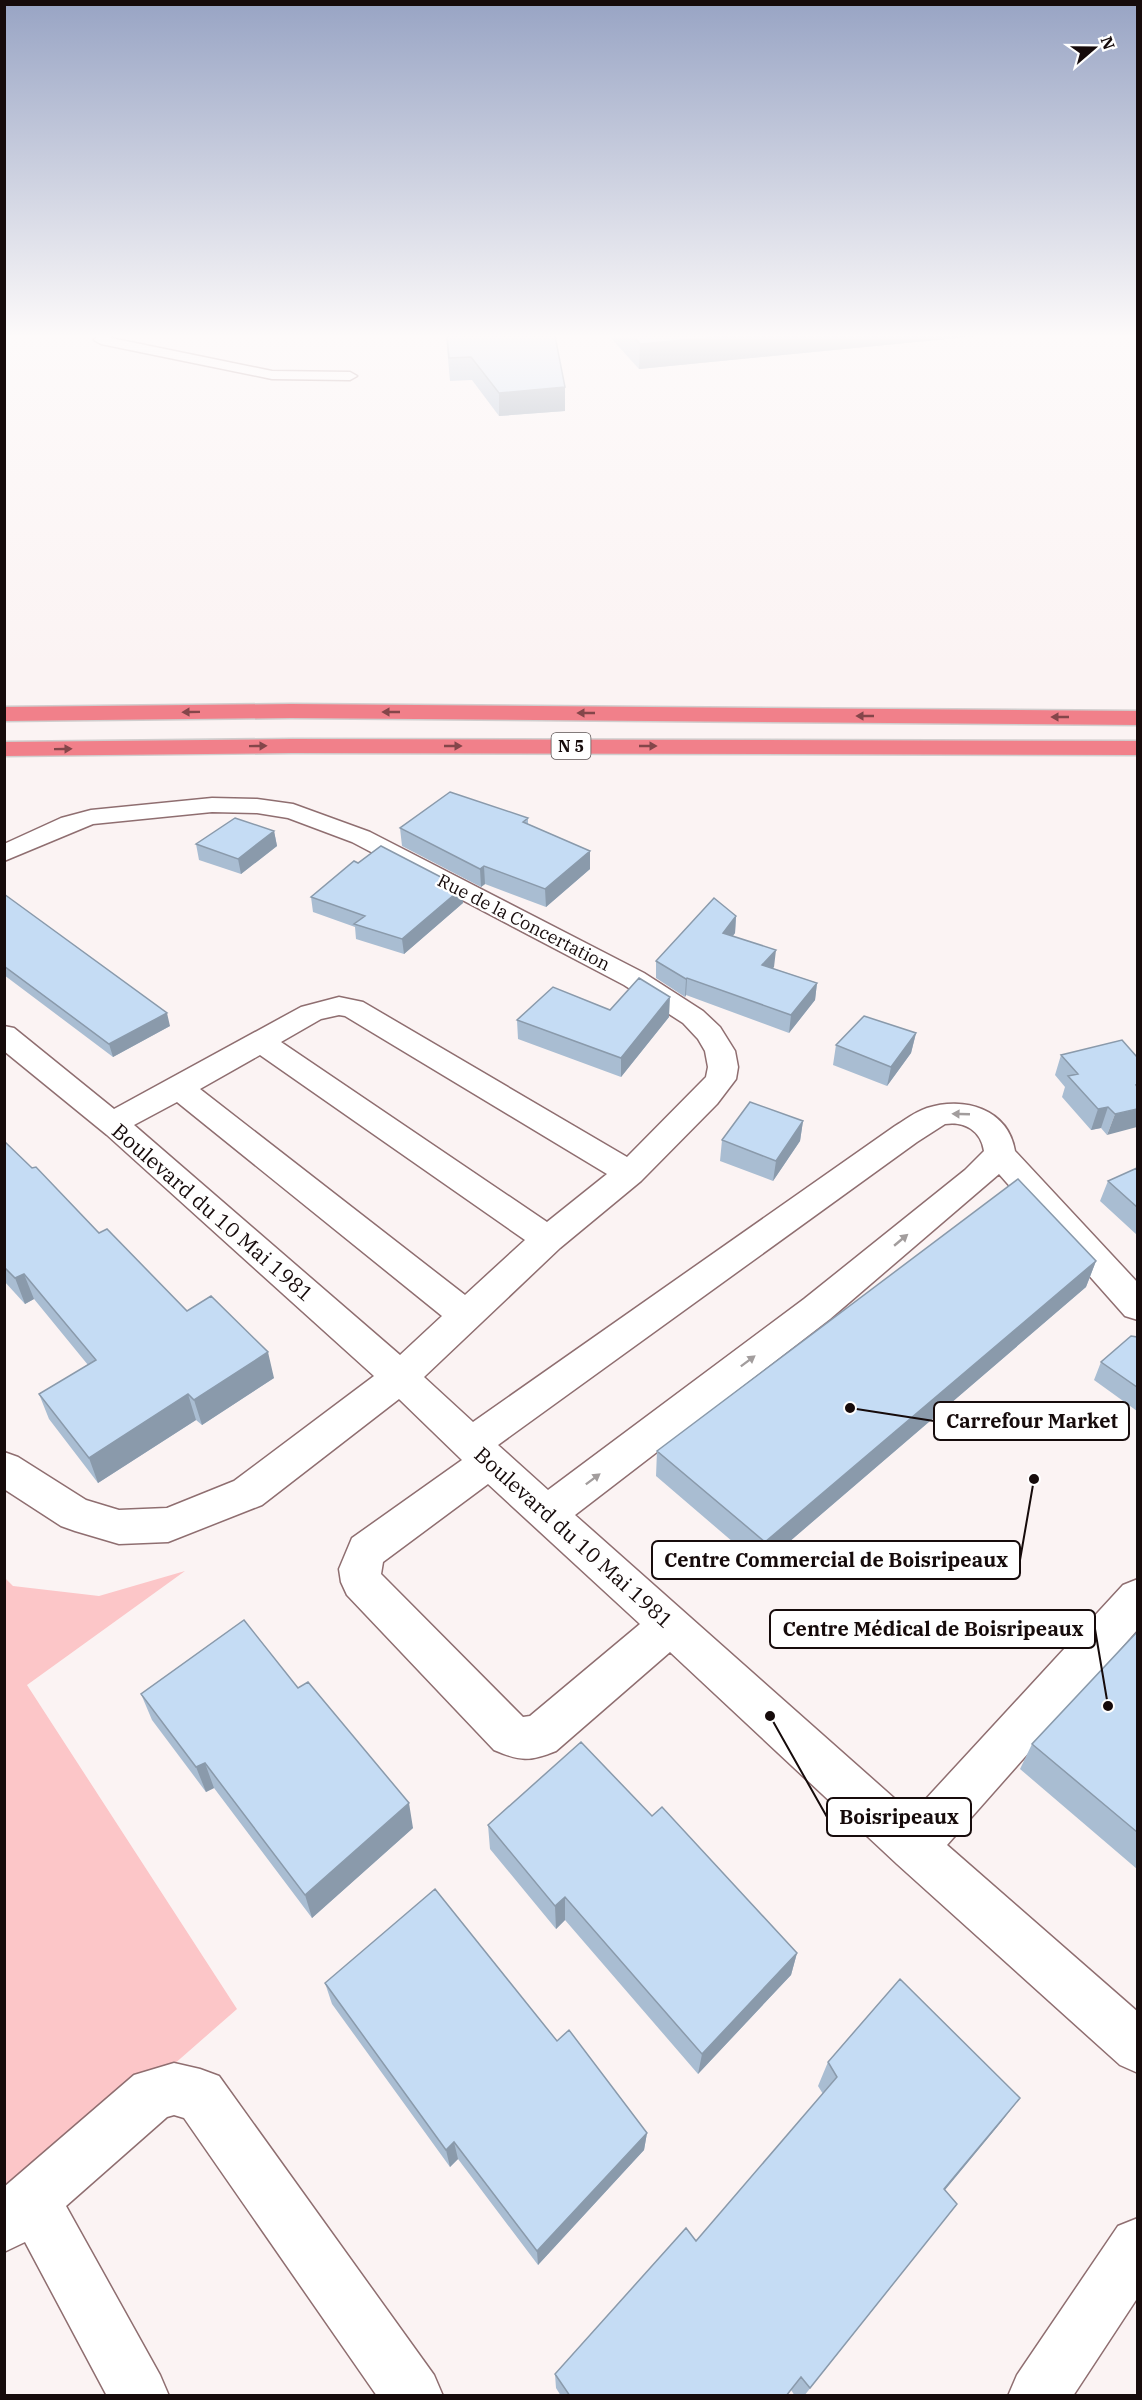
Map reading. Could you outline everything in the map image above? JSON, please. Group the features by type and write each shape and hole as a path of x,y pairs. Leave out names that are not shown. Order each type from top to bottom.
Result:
{"highway":[{"name":"N 5","path":"4,714 291,711 1137,718"},
{"name":"N 5","path":"4,750 292,746 1137,747"}],"street":[{"name":"Rue de la Concertation","path":"4,854 70,824 91,818 212,805 256,806 293,811 361,837 634,979 693,1017 710,1034 720,1051 723,1067 721,1079 706,1097 639,1165 548,1239 400,1377 248,1493 168,1525 119,1527 75,1514 4,1468"},
{"path":"112,1123 311,1013 339,1006 353,1008 639,1165"},
{"name":"Boulevard du 10 Mai 1981","path":"6,1038 112,1123 400,1377 546,1514 1137,2047"},
{"path":"261,1042 548,1239"},
{"path":"179,1088 465,1315"},
{"path":"671,1625 540,1736 520,1739 510,1735 362,1582 360,1569 366,1551 480,1453 906,1134 938,1115 962,1113 973,1115 991,1128 1000,1142 1000,1154 1137,1307"},
{"path":"546,1514 817,1309 976,1178 1000,1154"},
{"path":"914,1847 1137,1598"},
{"path":"139,2396 18,2211 153,2094 174,2089 200,2095 413,2396"},
{"path":"1038,2396 1137,2246"}],"shaded area":[{"path":"185,1571 27,1685 237,2009 4,2213 4,1577 13,1586 99,1596"}],"building":[{"path":"450,792 528,818 523,822 590,851 545,889 484,866 480,869 400,828"},
{"path":"235,818 274,831 238,859 196,844"},
{"path":"381,846 462,888 402,939 354,924 365,916 311,897 354,861 358,863"},
{"path":"4,894 167,1013 109,1044 4,966"},
{"path":"714,898 736,916 723,933 776,950 762,965 817,983 791,1015 686,979 656,961"},
{"path":"639,978 670,997 621,1058 517,1020 553,987 610,1010"},
{"path":"864,1016 916,1033 891,1067 836,1045"},
{"path":"1122,1040 1137,1057 1137,1109 1115,1114 1108,1107 1098,1109 1068,1076 1078,1074 1061,1055"},
{"path":"750,1102 803,1121 776,1161 722,1140"},
{"path":"4,1141 32,1168 36,1167 99,1233 107,1229 187,1311 211,1296 268,1352 194,1400 188,1394 89,1458 39,1394 96,1360 24,1274 15,1278 4,1267"},
{"path":"1137,1168 1137,1207 1108,1181"},
{"path":"1018,1179 1096,1261 765,1542 657,1451"},
{"path":"1131,1336 1137,1337 1137,1387 1101,1362"},
{"path":"244,1620 298,1688 308,1682 409,1803 305,1895 205,1763 196,1767 141,1694"},
{"path":"1137,1632 1137,1832 1032,1744"},
{"path":"581,1742 652,1816 662,1807 797,1953 702,2054 565,1897 555,1906 488,1825"},
{"path":"435,1889 557,2041 569,2030 647,2133 537,2251 454,2142 446,2150 325,1983"},
{"path":"900,1979 1020,2098 944,2189 957,2204 810,2388 801,2377 786,2396 570,2396 555,2374 686,2228 696,2241 837,2077 828,2062"}],"place":[{"name":"Carrefour Market","path":"850,1408"},
{"name":"Centre Commercial de Boisripeaux","path":"1034,1479"},
{"name":"Centre Médical de Boisripeaux","path":"1108,1706"},
{"name":"Boisripeaux","path":"770,1716"}]}
